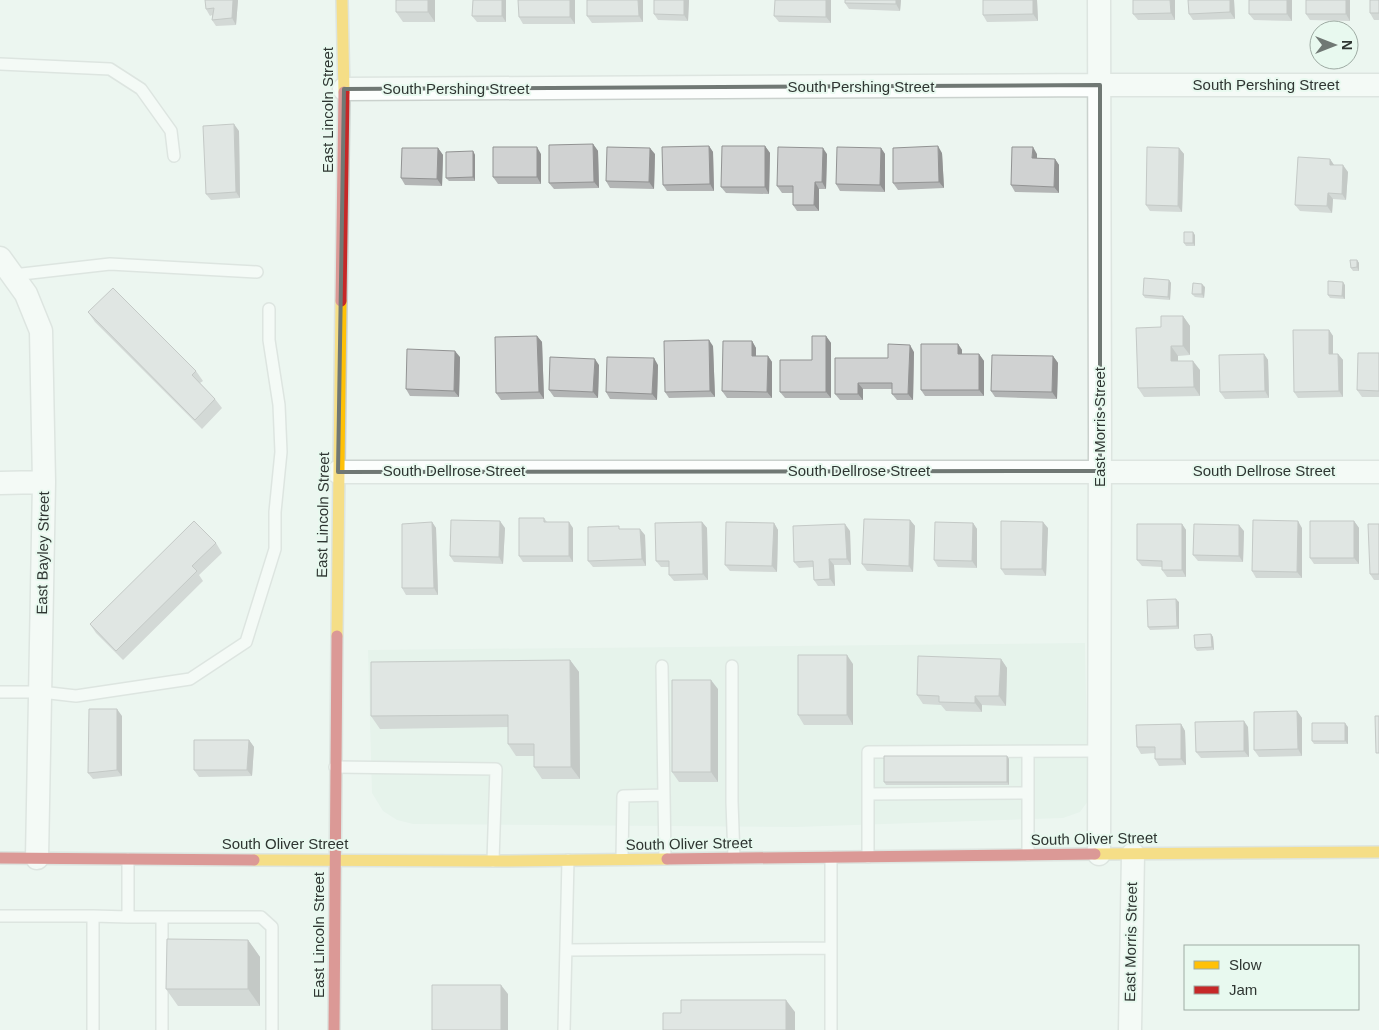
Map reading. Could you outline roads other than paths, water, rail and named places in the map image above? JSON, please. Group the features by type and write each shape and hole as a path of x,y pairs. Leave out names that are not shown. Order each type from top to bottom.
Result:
{"main road":[{"name":"East Lincoln Street","path":"334,1030 338,472 344,89 342,0"},
{"name":"South Oliver Street","path":"0,858 493,861 1379,852"}],"street":[{"name":"East Morris Street","path":"1099,0 1099,854"},
{"name":"South Pershing Street","path":"344,89 1379,85"},
{"name":"East Bayley Street","path":"6,267 26,294 41,330 44,482 37,858"},
{"name":"South Dellrose Street","path":"338,472 1100,470 1379,472"},
{"path":"0,483 44,482"},
{"name":"East Morris Street","path":"1130,1030 1133,854"}],"lane":[{"path":"0,64 110,69 141,89 171,131 174,156"},
{"path":"6,267 110,264 257,272"},
{"path":"0,692 41,692 76,696 190,679 246,642 275,549 275,512 281,452 279,405 270,340 269,309"},
{"path":"662,666 665,859"},
{"path":"732,666 734,858"},
{"path":"868,857 868,752 905,756 1100,751"},
{"path":"1028,752 1028,855"},
{"path":"335,766 496,768 493,861"},
{"path":"868,794 905,789 990,789 1028,794"},
{"path":"622,860 623,796 664,796"},
{"path":"831,857 831,1030"},
{"path":"128,859 128,916"},
{"path":"564,1030 568,860"},
{"path":"0,916 261,916 272,927 272,1030"},
{"path":"92,916 93,1030"},
{"path":"162,917 162,1030"},
{"path":"566,950 831,948"}]}
